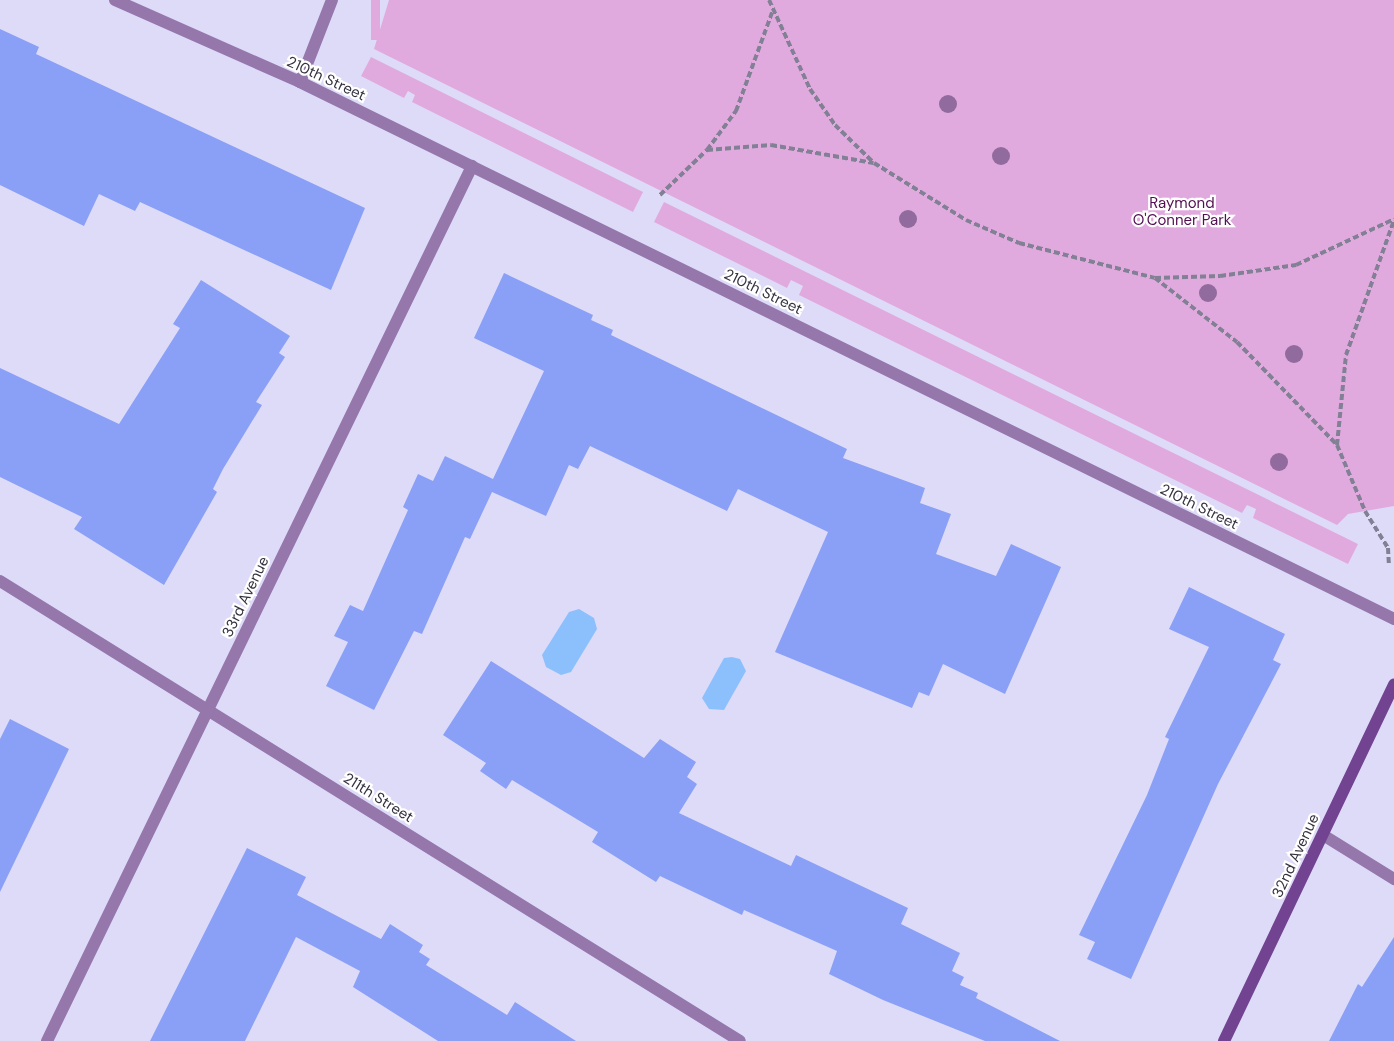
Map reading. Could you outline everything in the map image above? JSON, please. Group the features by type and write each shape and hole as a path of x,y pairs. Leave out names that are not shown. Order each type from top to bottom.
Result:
{"street":[{"name":"210th Street","path":"114,0 300,82 1394,619"},
{"path":"300,82 332,0"},
{"name":"33rd Avenue","path":"47,1041 472,166"},
{"name":"211th Street","path":"0,581 740,1041"},
{"name":"32nd Avenue","path":"1224,1041 1394,684"},
{"path":"1323,835 1394,879"}],"path":[{"path":"769,0 810,89 836,125 874,163 966,220 1019,243 1155,278 1220,276 1296,265 1394,219 1346,355 1336,445"},
{"path":"660,195 707,150 736,111 774,9"},
{"path":"707,150 771,145 874,163"},
{"path":"1155,278 1237,342 1336,445 1365,511 1388,548 1389,566"}],"green space":[{"path":"371,0 380,0 380,40 371,40"},
{"name":"Raymond O'Conner Park","path":"389,0 1394,0 1394,506 1348,514 1337,525 374,49"},
{"path":"371,57 643,192 633,212 412,102 415,95 408,91 404,98 361,76"},
{"path":"664,202 1358,544 1348,564 1253,518 1256,509 1247,505 1242,513 799,295 803,286 791,280 787,288 654,222"}],"water":[{"path":"579,609 594,618 597,629 571,672 561,675 546,667 542,655 569,612"},
{"path":"724,658 740,659 746,671 724,710 709,709 702,698"}],"building":[{"path":"0,29 39,47 36,54 365,208 331,290 140,202 135,211 99,194 84,226 0,185"},
{"path":"504,273 593,315 591,320 613,330 611,335 847,449 843,458 925,488 920,503 951,514 936,554 996,576 1011,544 1061,567 1005,694 943,664 929,696 919,692 912,708 775,652 828,532 738,489 727,511 590,446 578,469 569,465 546,516 492,492 470,539 465,537 422,634 414,631 374,710 326,686 348,642 334,636 350,605 363,611 408,510 403,507 418,474 433,481 445,456 493,479 544,371 474,338"},
{"path":"201,280 290,336 279,353 285,357 256,402 262,405 223,469 213,489 217,492 164,585 74,529 82,517 0,477 0,368 119,424 180,328 173,324"},
{"path":"1189,587 1285,634 1273,660 1281,664 1218,784 1131,979 1087,959 1095,942 1079,935 1147,795 1169,739 1165,737 1209,647 1169,629"},
{"path":"491,661 644,758 660,739 696,762 687,777 697,784 679,813 791,866 796,855 908,908 901,924 960,953 952,971 964,977 960,985 978,993 976,998 1060,1041 985,1041 883,1000 829,974 837,951 744,910 742,915 660,876 656,882 592,842 598,832 512,780 506,789 480,771 486,763 443,735"},
{"path":"10,719 69,749 0,892 0,739"},
{"path":"247,848 306,877 297,895 381,939 390,924 423,945 419,952 430,959 426,965 507,1015 515,1002 576,1041 438,1041 353,987 360,971 296,937 245,1041 150,1041"},
{"path":"1394,937 1394,1041 1329,1041 1358,984 1362,987"}]}
